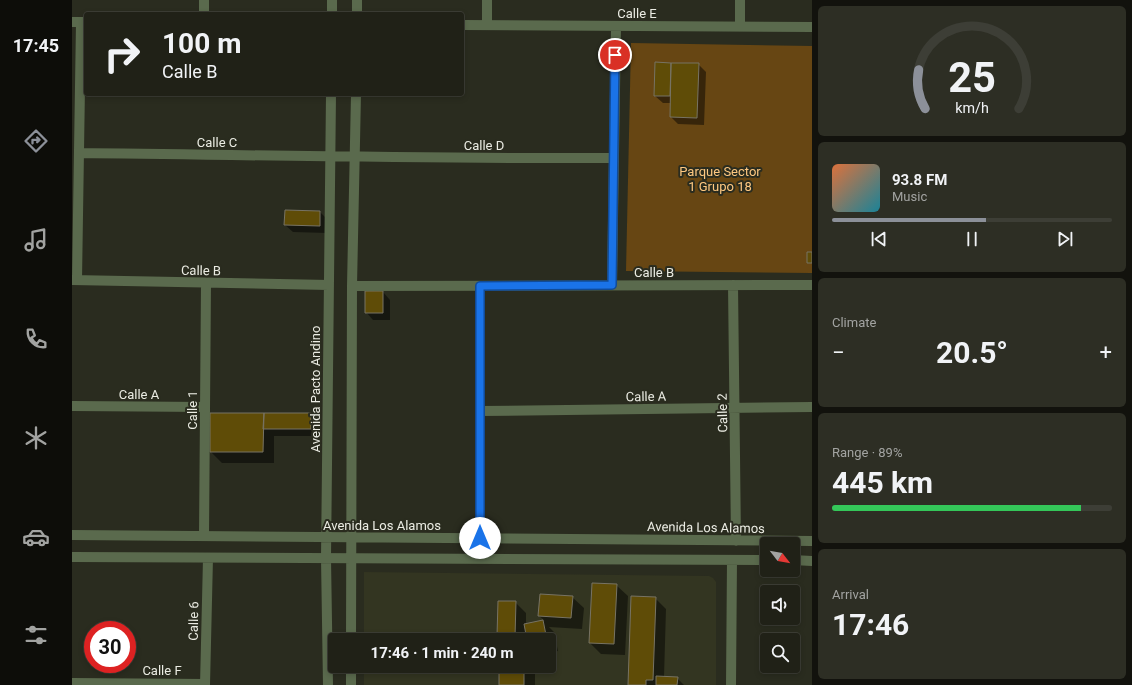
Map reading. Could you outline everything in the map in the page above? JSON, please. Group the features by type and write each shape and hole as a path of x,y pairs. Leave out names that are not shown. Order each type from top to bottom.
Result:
{"street":[{"path":"204,0 204,12"},
{"path":"332,0 332,12"},
{"path":"357,0 357,12"},
{"path":"487,0 487,25"},
{"path":"740,0 740,26"},
{"path":"74,280 79,154 80,22"},
{"name":"Calle E","path":"464,25 812,27"},
{"path":"612,285 616,26"},
{"name":"Avenida Pacto Andino","path":"328,685 326,558 331,96"},
{"path":"351,633 352,286 356,96"},
{"name":"Calle C","path":"79,154 355,157"},
{"name":"Calle D","path":"355,157 614,158"},
{"name":"Calle B","path":"74,280 329,285"},
{"name":"Calle 1","path":"204,536 206,283"},
{"name":"Calle 2","path":"733,285 736,541"},
{"name":"Calle B","path":"352,286 812,285"},
{"path":"480,286 480,538"},
{"name":"Calle A","path":"72,406 205,407"},
{"name":"Calle A","path":"480,411 812,407"},
{"name":"Avenida Los Alamos","path":"72,535 812,541"},
{"path":"72,557 760,560"},
{"name":"Calle 6","path":"205,684 208,558"},
{"path":"732,560 732,685"},
{"path":"800,560 812,560"},
{"path":"351,673 351,685"},
{"name":"Calle F","path":"72,683 205,684"}],"shaded area":[{"path":"364,572 709,576 716,582 716,685 364,685 364,673 556,673 556,633 364,633"}],"green space":[{"name":"Parque Sector 1 Grupo 18","path":"631,43 812,46 812,273 626,271"}],"building":[{"path":"655,62 671,63 670,96 654,96"},
{"path":"671,63 699,63 697,118 670,117"},
{"path":"285,210 320,211 320,226 284,225"},
{"path":"807,252 812,252 812,263 807,263"},
{"path":"365,291 383,291 383,313 365,313"},
{"path":"210,413 264,413 263,452 210,452"},
{"path":"264,413 311,413 311,429 263,429"},
{"path":"592,583 617,584 614,644 589,643"},
{"path":"540,594 573,596 571,618 538,616"},
{"path":"631,596 656,597 653,680 646,680 646,685 628,685"},
{"path":"498,601 516,601 515,633 497,633"},
{"path":"543,620 546,633 526,633 524,624"},
{"path":"499,673 524,673 524,685 499,685"},
{"path":"656,676 678,677 677,685 656,685"}],"route":[{"path":"480,538 480,286 612,285 615,55"}]}
